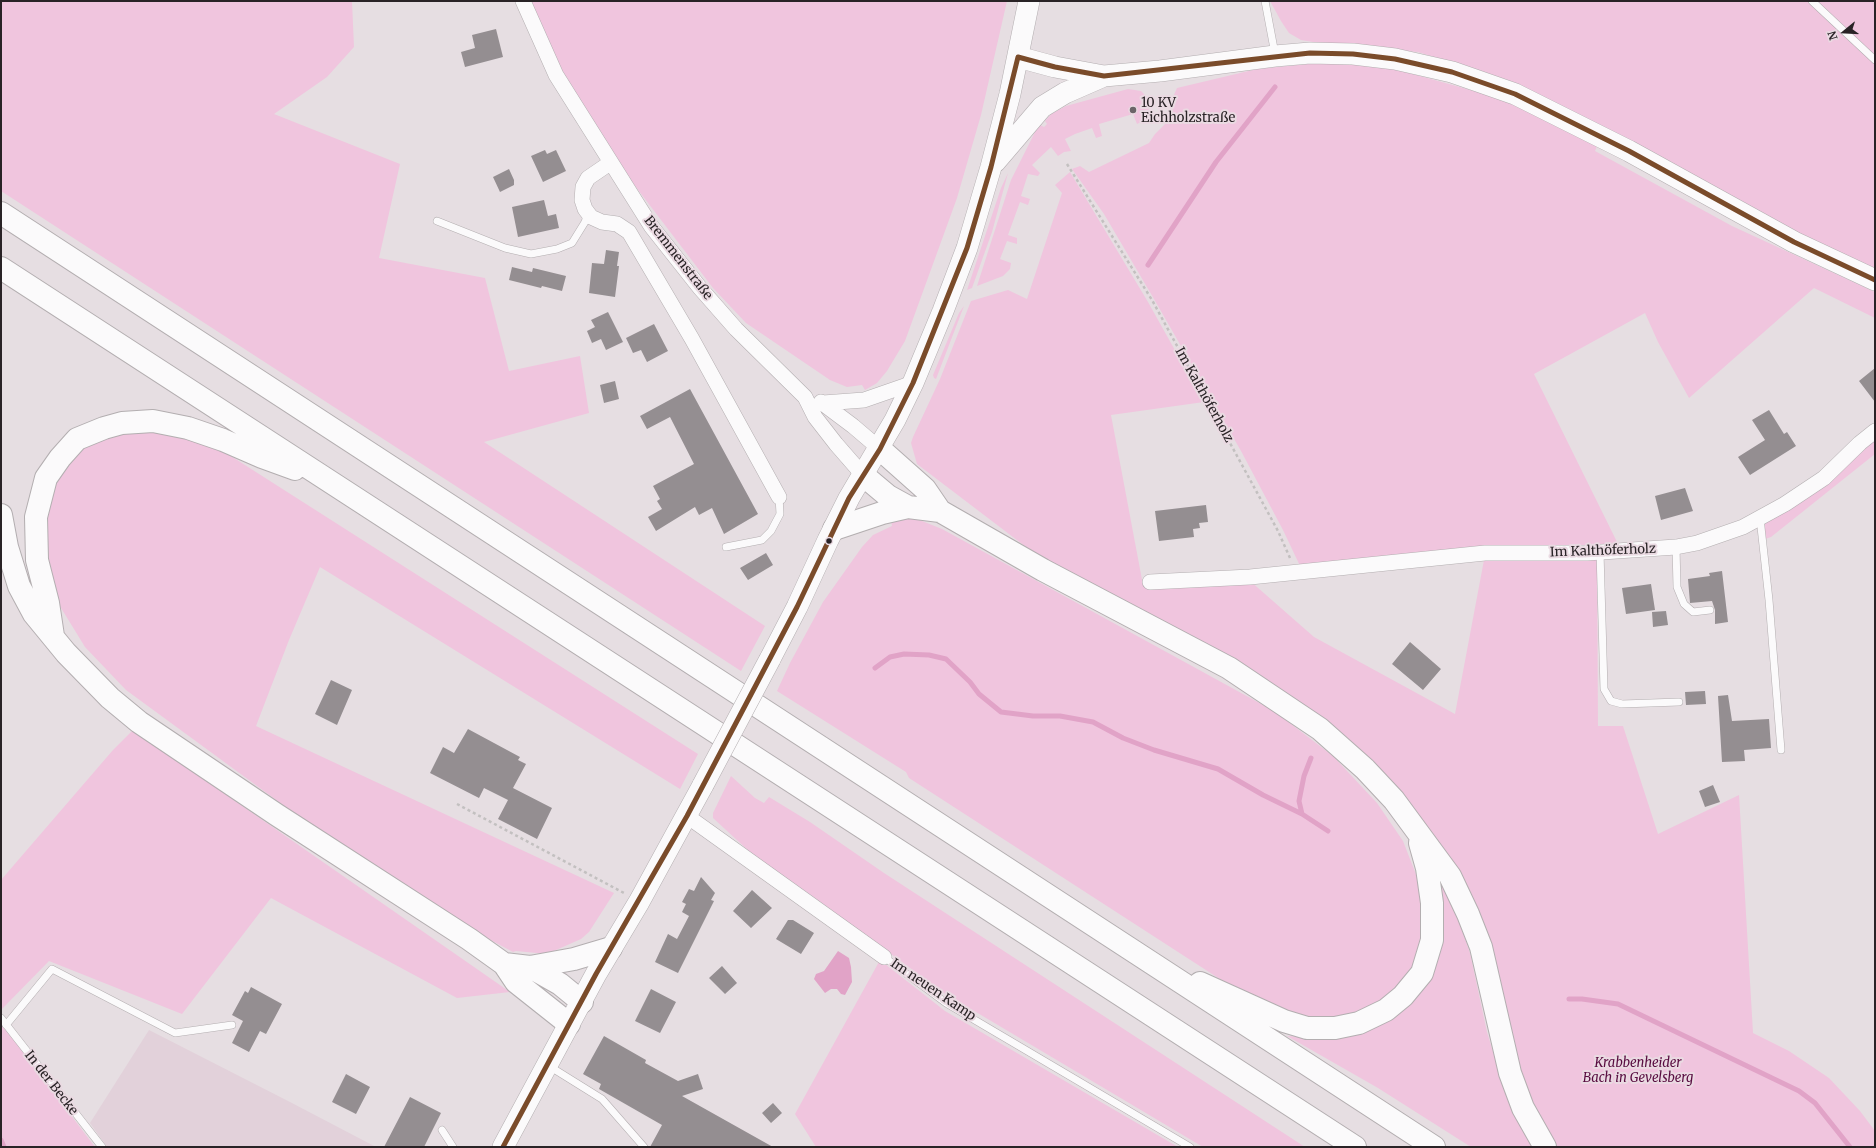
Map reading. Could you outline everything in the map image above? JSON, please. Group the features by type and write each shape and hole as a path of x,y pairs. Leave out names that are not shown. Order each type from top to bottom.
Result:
{"highway":[{"path":"1,213 1434,1147"},
{"path":"1,268 1355,1147"},
{"path":"53,636 48,603 36,560 36,518 46,478 60,458 77,439 104,428 122,423 153,421 188,428 329,481"},
{"path":"880,449 925,489 940,511"},
{"path":"863,475 888,496 908,507"},
{"path":"834,529 882,513 908,507 940,511 1043,570 1229,668 1320,729 1365,769 1394,800 1450,876 1468,914 1481,947 1510,1073 1523,1108 1545,1147"},
{"path":"1,515 7,547 19,586 34,614 88,676 110,698 139,722 277,815 469,939 504,964 516,982 569,1024"},
{"path":"1140,956 1290,1022 1307,1028 1336,1028 1360,1023 1386,1010 1404,996 1422,973 1432,940 1432,903 1427,868 1417,832"},
{"path":"504,964 530,967 574,959 611,948"},
{"path":"530,967 560,984 582,1002"}],"main road":[{"path":"503,1147 611,948 687,816 798,607 834,529 863,475 880,449 913,384 967,248 991,167 1018,58 1029,1"},
{"path":"1018,58 1055,67 1104,76 1160,71 1310,53 1346,54 1395,59 1452,72 1515,94 1629,151 1794,242 1875,280"},
{"path":"991,167 1042,106 1065,93 1104,76"}],"street":[{"name":"Bremmenstraße","path":"523,1 556,75 651,226 700,288 736,329 805,397 815,417 863,475"},
{"path":"588,213 582,200 583,187 588,178 610,163"},
{"name":"Bremmenstraße","path":"588,213 592,217 602,222 617,224 629,232 692,338 779,497"},
{"name":"Bremmenstraße","path":"823,403 864,400 913,384"},
{"name":"Bremmenstraße","path":"805,397 823,403 880,449"},
{"name":"Im Kalthöferholz","path":"1150,582 1297,573 1485,553 1600,552 1676,547 1697,543 1743,527 1824,478 1860,443 1875,431"},
{"name":"Im neuen Kamp","path":"687,816 884,957"}],"lane":[{"path":"1265,1 1275,56"},
{"path":"1812,1 1875,60"},
{"path":"437,221 505,248 531,254 557,249 572,243 585,222 588,213"},
{"path":"726,547 762,540 771,531 780,514 779,497"},
{"path":"1760,518 1769,600 1781,750"},
{"path":"1676,547 1677,587 1684,604 1693,612 1710,610"},
{"path":"1600,552 1604,689 1611,700 1622,704 1679,702"},
{"name":"Im neuen Kamp","path":"884,957 946,1003 1190,1147"},
{"path":"6,1025 52,970 175,1033 232,1025"},
{"name":"In der Becke","path":"1,1018 102,1147"},
{"path":"547,1064 602,1099 644,1147"},
{"path":"442,1130 453,1147"}],"path":[{"name":"Im Kalthöferholz","path":"1067,164 1152,300 1278,531 1297,573"},
{"path":"456,804 605,882 638,902"}],"shaded area":[{"path":"838,951 849,958 851,967 852,982 845,995 841,994 837,989 831,989 825,993 814,979 816,974 824,971"},
{"path":"149,1030 376,1147 107,1147 90,1123"}],"green space":[{"path":"1,1 352,1 354,47 327,77 274,114 400,164 379,258 485,278 509,371 580,356 589,413 484,442 765,626 741,671 1,191"},
{"path":"531,1 1007,1 981,115 957,198 905,341 887,371 877,383 865,390 862,385 847,387 830,380 746,323 713,288 632,182 564,76"},
{"path":"1270,1 1875,1 1875,272 1855,264 1509,81 1418,52 1325,44 1301,40 1289,33"},
{"path":"1318,63 1384,66 1503,99 1598,144 1595,151 1732,226 1875,292 1875,318 1814,288 1689,398 1658,342 1645,313 1534,374 1620,548 1301,568 1283,530 1241,451 1154,299 1104,214 1072,169 1080,166 1089,172 1149,143 1170,116 1173,97 1177,88 1257,69"},
{"path":"1128,89 1141,91 1146,96 1149,109 1141,122 1137,124 1133,114 1099,124 1102,136 1096,138 1092,128 1075,134 1065,139 1071,151 1064,152 1058,156 1051,147 1032,165 1040,173 1038,176 1028,174 1021,196 1030,199 1028,205 1020,202 1008,235 1017,238 1017,244 1007,241 1000,259 1011,263 1010,269 1003,276 977,286 1011,180 1036,130 1040,125 1044,127 1047,124 1045,121 1051,114 1066,106"},
{"name":"Krabbenheider Bach in Gevelsberg","path":"1070,172 1148,302 1204,402 1111,415 1143,585 1249,580 1314,637 1455,714 1484,560 1597,558 1598,726 1623,726 1658,834 1739,795 1753,1033 1789,1051 1829,1078 1860,1111 1875,1131 1875,1147 1557,1147 1526,1096 1483,940 1369,763 1095,588 1030,550 917,464 911,443 940,379 971,301 1008,290 1027,299 1062,193 1055,185"},
{"path":"1008,173 992,232 972,288 967,290 1001,188"},
{"path":"964,306 936,379 933,375 959,313"},
{"path":"163,428 212,444 698,754 680,789 320,567 289,640 256,726 614,893 589,932 581,939 547,954 513,952 459,923 339,846 126,690 85,647 58,603 43,544 48,500 64,464 85,442 113,429"},
{"path":"1875,438 1875,454 1771,537 1765,539 1763,525 1824,482"},
{"path":"917,519 942,529 1274,711 1333,756 1377,803 1403,841 1417,877 1425,920 1420,950 1408,976 1393,996 1369,1011 1314,1022 1260,1005 909,778 906,772 777,691 790,663 823,602 862,547 873,535 892,526 891,520"},
{"path":"133,730 510,992 457,998 271,898 182,1014 49,961 1,1010 1,880 113,750"},
{"path":"731,776 755,798 764,803 769,797 810,822 884,873 1305,1147 1203,1147 944,993 751,853 713,818 713,813"},
{"path":"1433,864 1454,907 1470,953 1487,1032 1508,1101 1533,1147 1471,1147 1378,1088 1287,1036 1336,1038 1428,976"},
{"path":"880,960 945,1011 1178,1147 816,1147 795,1114"},
{"path":"1,1023 95,1147 1,1147"}],"building":[{"path":"496,29 503,57 465,67 461,52 475,48 472,35"},
{"path":"545,150 547,154 556,150 566,171 543,182 531,156"},
{"path":"509,169 514,180 514,185 500,192 493,177"},
{"path":"544,200 548,216 556,214 559,228 518,237 512,207"},
{"path":"606,250 619,252 617,266 619,266 615,297 589,293 592,263 604,264"},
{"path":"512,267 532,272 533,268 566,276 562,291 542,286 541,288 509,280"},
{"path":"608,312 623,342 606,350 601,339 592,343 587,331 595,327 591,320"},
{"path":"654,324 668,351 647,362 641,350 633,353 626,338"},
{"path":"1875,368 1875,402 1859,381"},
{"path":"615,381 619,399 604,403 600,385"},
{"path":"690,389 758,514 724,534 712,508 699,515 695,507 656,531 648,517 662,509 657,501 660,499 653,486 694,464 670,417 647,429 640,416"},
{"path":"1769,410 1784,434 1787,432 1796,446 1750,475 1738,457 1765,440 1752,420"},
{"path":"1685,488 1693,511 1661,520 1655,496"},
{"path":"1206,505 1208,522 1199,523 1200,528 1193,529 1194,537 1159,541 1155,511"},
{"path":"766,553 773,565 748,580 740,568"},
{"path":"1722,571 1728,622 1715,624 1715,610 1712,601 1690,603 1688,579 1710,576 1709,573"},
{"path":"1651,584 1655,610 1626,614 1622,588"},
{"path":"1666,611 1668,625 1653,627 1652,612"},
{"path":"1410,642 1441,669 1423,690 1392,664"},
{"path":"331,680 352,690 337,725 315,714"},
{"path":"1705,691 1706,704 1686,705 1685,692"},
{"path":"1728,695 1732,721 1769,719 1771,748 1744,750 1745,761 1722,762 1718,696"},
{"path":"468,729 520,757 518,760 526,764 513,788 552,808 537,839 498,819 508,800 484,788 479,798 430,773 443,747 454,753"},
{"path":"1713,785 1720,802 1705,807 1699,791"},
{"path":"701,877 715,893 711,900 714,901 678,973 655,962 668,934 677,939 689,916 682,912 686,904 682,902 689,889 694,891"},
{"path":"752,890 772,908 751,928 733,911"},
{"path":"788,920 793,920 814,933 801,954 776,939"},
{"path":"722,966 737,983 725,994 709,978"},
{"path":"251,987 282,1004 266,1034 260,1031 249,1052 232,1043 243,1021 232,1015 245,991 248,993"},
{"path":"651,989 676,1002 660,1033 635,1021"},
{"path":"604,1036 646,1060 645,1063 678,1081 698,1074 703,1089 682,1096 773,1147 650,1147 662,1125 599,1089 601,1084 583,1074"},
{"path":"346,1074 370,1087 356,1114 332,1102"},
{"path":"410,1097 441,1113 424,1147 384,1147"},
{"path":"773,1103 782,1113 771,1123 762,1113"}],"waterway":[{"path":"1148,265 1216,162 1275,87"},
{"path":"875,668 890,657 904,654 929,655 946,659 970,682 979,694 1001,712 1033,716 1060,716 1093,722 1123,738 1154,750 1218,769 1263,795 1302,814 1328,831"},
{"path":"1302,814 1299,801 1304,776 1311,758"},
{"path":"1569,999 1582,999 1618,1004 1799,1091 1815,1103 1850,1147"},
{"path":"1,1140 4,1147"}],"transit line":[{"path":"503,1147 596,974 687,816 797,607 849,498 880,449 913,383 967,248 991,167 1018,57 1055,67 1104,76 1310,53 1353,54 1395,59 1452,72 1515,94 1629,151 1794,242 1875,280"}],"place":[{"name":"10 KV Eichholzstraße","path":"1133,110"}]}
